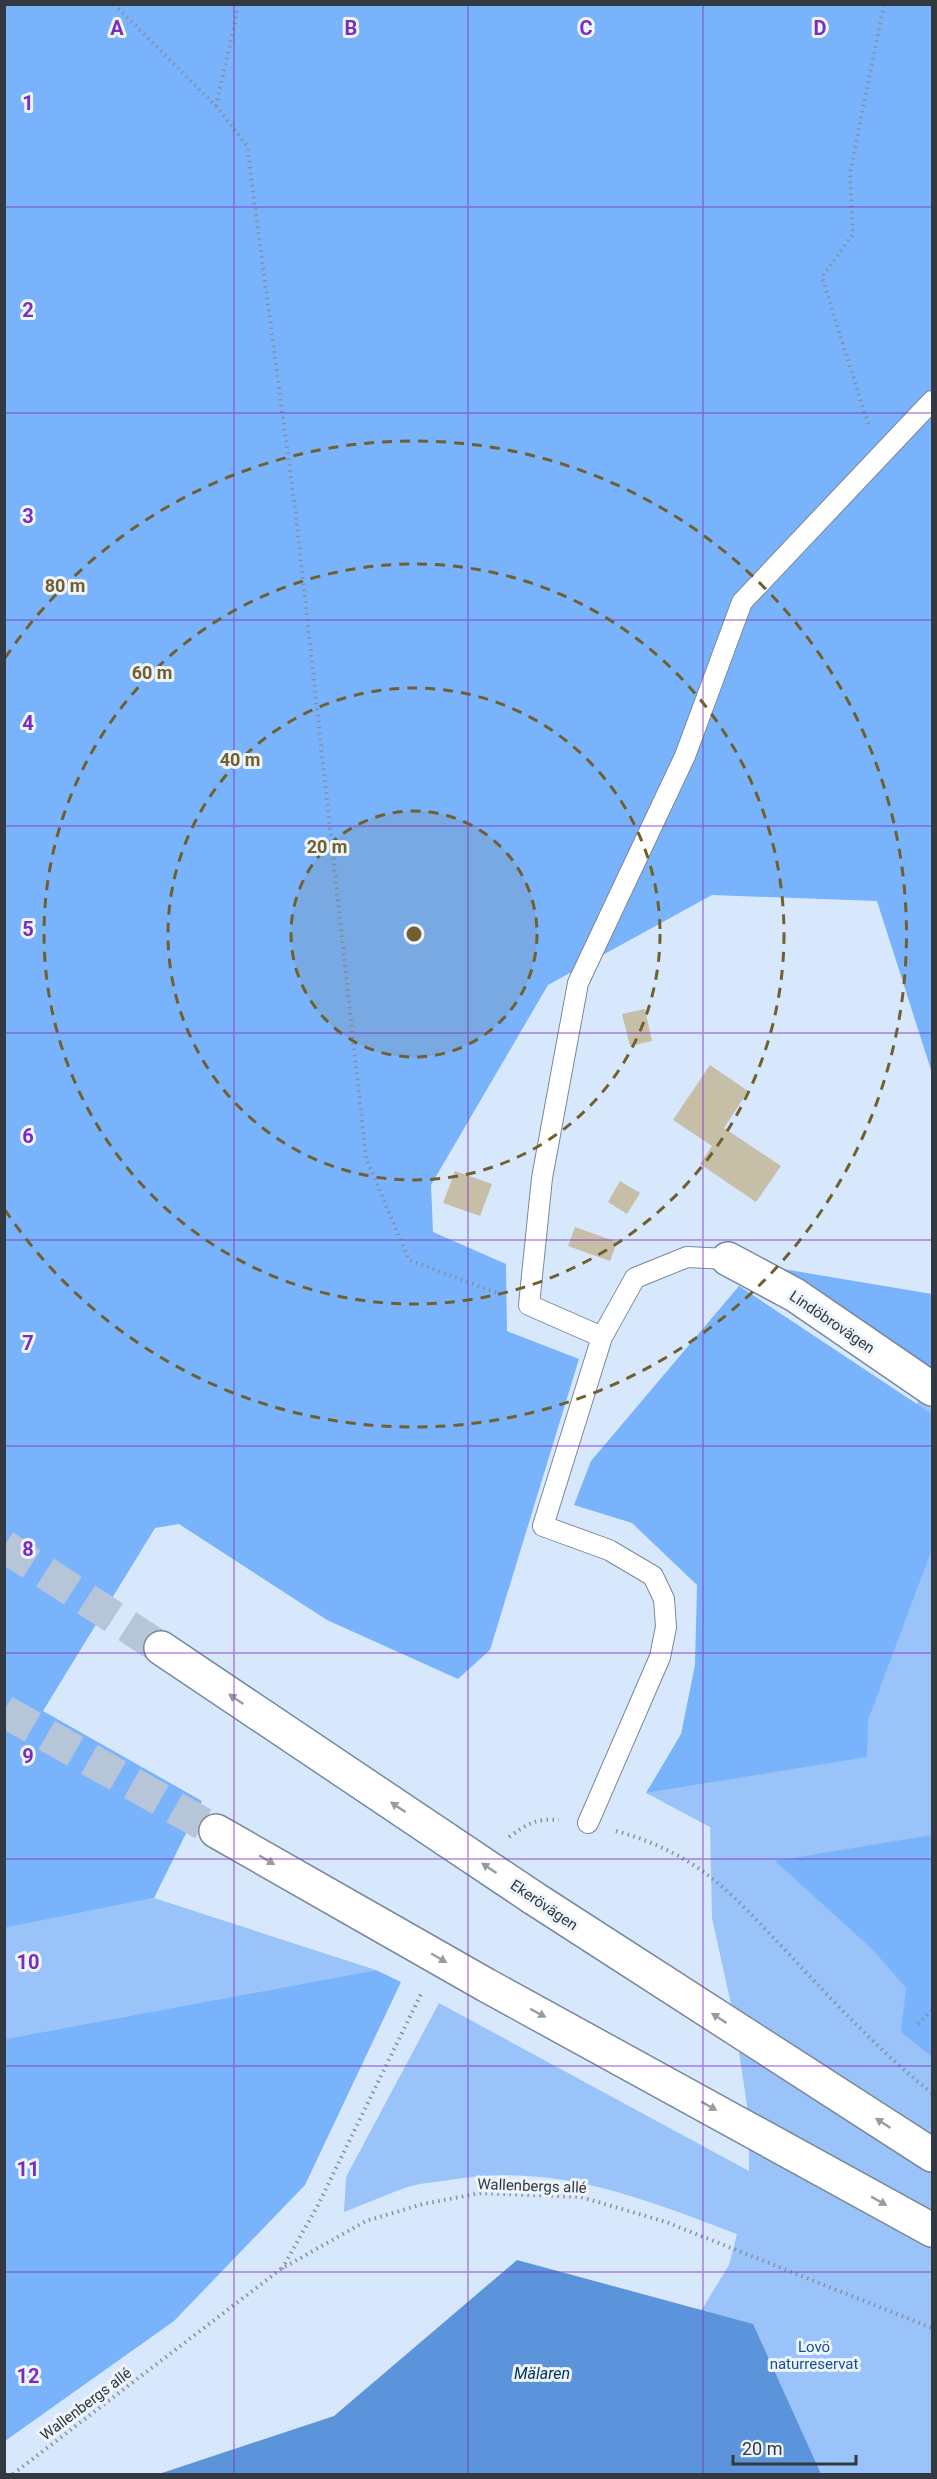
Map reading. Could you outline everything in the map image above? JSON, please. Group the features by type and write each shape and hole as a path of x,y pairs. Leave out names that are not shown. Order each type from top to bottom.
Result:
{"main road":[{"name":"Lindöbrovägen","path":"728,1259 795,1295 933,1389"},
{"name":"Ekerövägen","path":"161,1648 532,1896 933,2155"},
{"path":"216,1831 486,1985 933,2230"}],"lane":[{"path":"602,1337 529,1305 542,1178 578,983 685,756 742,602 933,401"},
{"path":"588,1823 660,1657 666,1628 664,1599 653,1576 609,1550 543,1526 602,1337 635,1278 687,1257 728,1259"}],"path":[{"path":"114,4 216,106 247,146 296,516 366,1158 410,1260 529,1305"},
{"path":"216,106 237,14 235,4"},
{"path":"879,456 822,277 853,234 849,173 884,4"},
{"path":"506,1840 528,1823 549,1819 588,1823 668,1849 699,1867 740,1900 897,2065 933,2093"},
{"path":"281,2269 318,2205 423,1988"},
{"path":"918,2024 933,2010"},
{"name":"Wallenbergs allé","path":"13,2475 281,2269 366,2221 423,2204 480,2193 581,2197 666,2222 933,2328"}],"green space":[{"name":"Lovö naturreservat","path":"932,1382 932,2474 620,2474 690,2329 729,2265 737,2234 666,2207 596,2186 561,2179 525,2176 488,2176 418,2184 344,2212 346,2177 439,2003 749,2171 749,2119 734,2018 712,1918 710,1827 646,1793 713,1782 728,1672"},
{"path":"154,1898 376,1970 5,2039 5,1928"}],"shaded area":[{"path":"5,5 932,5 932,1073 877,901 712,895 548,985 431,1185 433,1232 506,1264 507,1331 579,1359 490,1650 458,1679 327,1620 179,1524 155,1528 43,1711 202,1801 154,1898 5,1928"},
{"path":"783,1269 932,1294 932,1368"},
{"path":"739,1286 932,1414 932,1549 868,1720 867,1757 646,1793 681,1734 695,1665 697,1585 632,1523 574,1505 591,1461"},
{"path":"932,1835 932,2057 901,2032 906,1988 872,1949 775,1861"},
{"path":"376,1970 401,1982 305,2185 174,2321 5,2441 5,2039"}],"water":[{"name":"Mälaren","path":"517,2260 753,2324 821,2474 159,2474 334,2416"}],"building":[{"path":"645,1009 652,1041 630,1046 622,1014"},
{"path":"710,1065 748,1091 724,1128 781,1166 756,1202 700,1164 712,1146 673,1120"},
{"path":"455,1171 492,1184 480,1216 443,1203"},
{"path":"620,1181 640,1193 627,1214 608,1202"},
{"path":"575,1227 617,1242 610,1261 568,1246"}],"tunnel":[{"path":"4,1546 161,1648"},
{"path":"4,1711 216,1831"}]}
